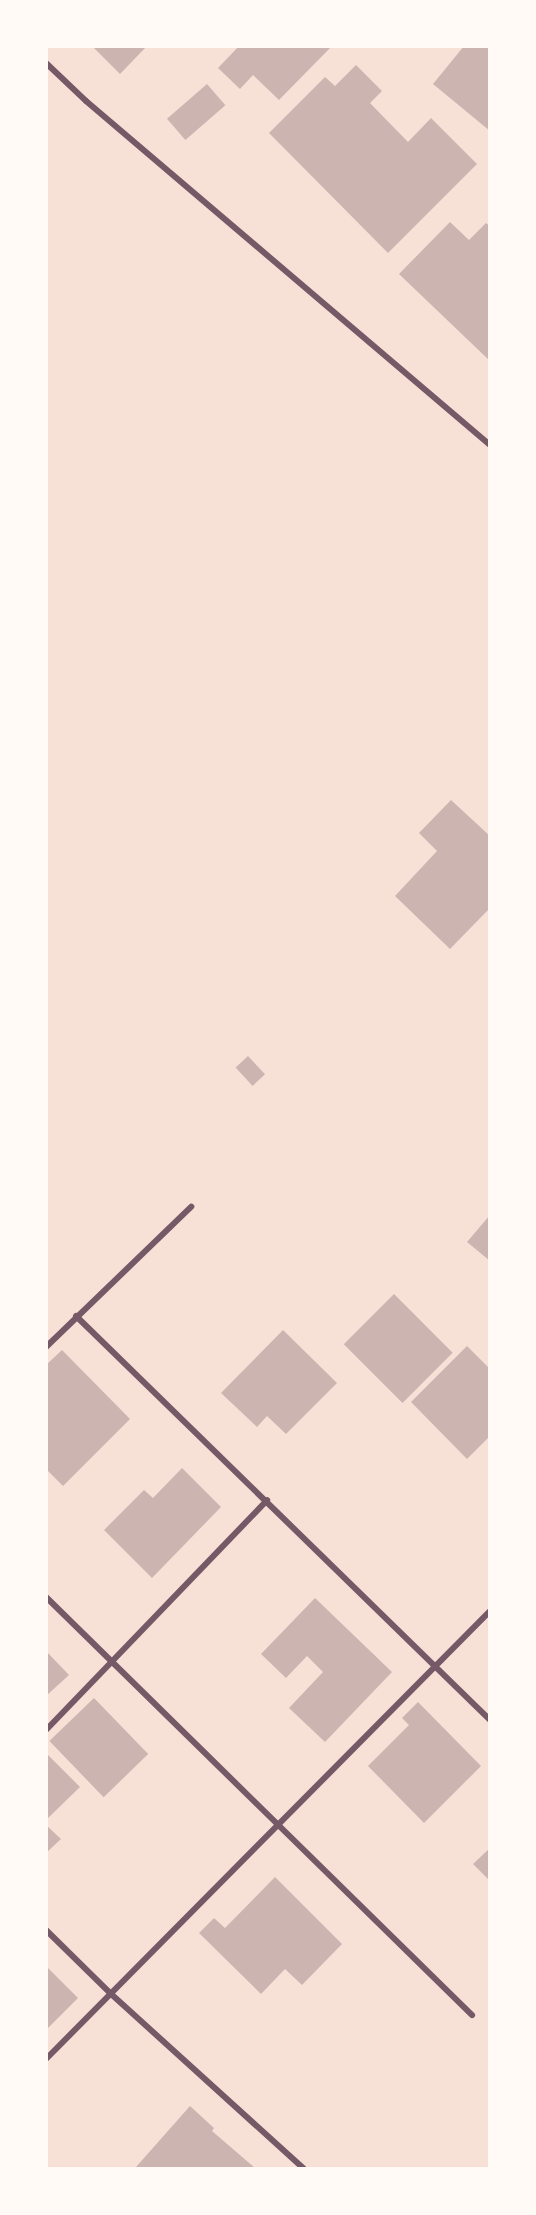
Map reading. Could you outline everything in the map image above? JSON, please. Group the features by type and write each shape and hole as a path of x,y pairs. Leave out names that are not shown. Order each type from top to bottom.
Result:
{"street":[{"path":"46,63 95,109 489,445"},
{"path":"46,1347 191,1207"},
{"path":"76,1316 267,1500 489,1720"},
{"path":"46,1730 267,1500"},
{"path":"46,1597 472,2015"},
{"path":"46,2058 489,1611"},
{"path":"46,1930 110,1993 303,2169"}],"building":[{"path":"92,46 147,46 120,74"},
{"path":"239,46 332,46 279,100 253,75 240,89 218,68"},
{"path":"464,46 490,46 490,131 433,84"},
{"path":"356,65 382,91 370,103 408,142 431,118 477,164 388,253 269,133 325,77 335,86"},
{"path":"207,84 225,105 185,140 167,119"},
{"path":"450,222 469,240 486,223 490,226 490,361 399,274"},
{"path":"451,800 490,836 490,908 450,949 395,896 437,851 419,833"},
{"path":"248,1056 265,1074 253,1086 236,1068"},
{"path":"490,1215 490,1261 467,1242"},
{"path":"394,1294 453,1353 402,1403 344,1344"},
{"path":"283,1330 337,1383 286,1434 267,1416 257,1427 221,1393"},
{"path":"467,1346 490,1369 490,1436 467,1459 411,1402"},
{"path":"62,1350 130,1419 63,1486 46,1469 46,1365"},
{"path":"182,1468 221,1507 152,1578 104,1530 144,1490 153,1498"},
{"path":"315,1598 392,1672 325,1742 289,1708 323,1672 307,1656 286,1678 261,1654"},
{"path":"46,1651 69,1675 46,1696"},
{"path":"94,1698 148,1754 104,1797 49,1741"},
{"path":"418,1702 481,1766 424,1823 368,1766 409,1725 402,1718"},
{"path":"46,1753 80,1787 46,1820"},
{"path":"46,1825 61,1839 46,1853"},
{"path":"490,1848 490,1881 473,1864"},
{"path":"275,1877 342,1944 302,1985 285,1969 261,1994 199,1933 214,1918 225,1928"},
{"path":"46,1966 78,1998 46,2030"},
{"path":"190,2106 214,2128 212,2131 255,2168 136,2167"}]}
